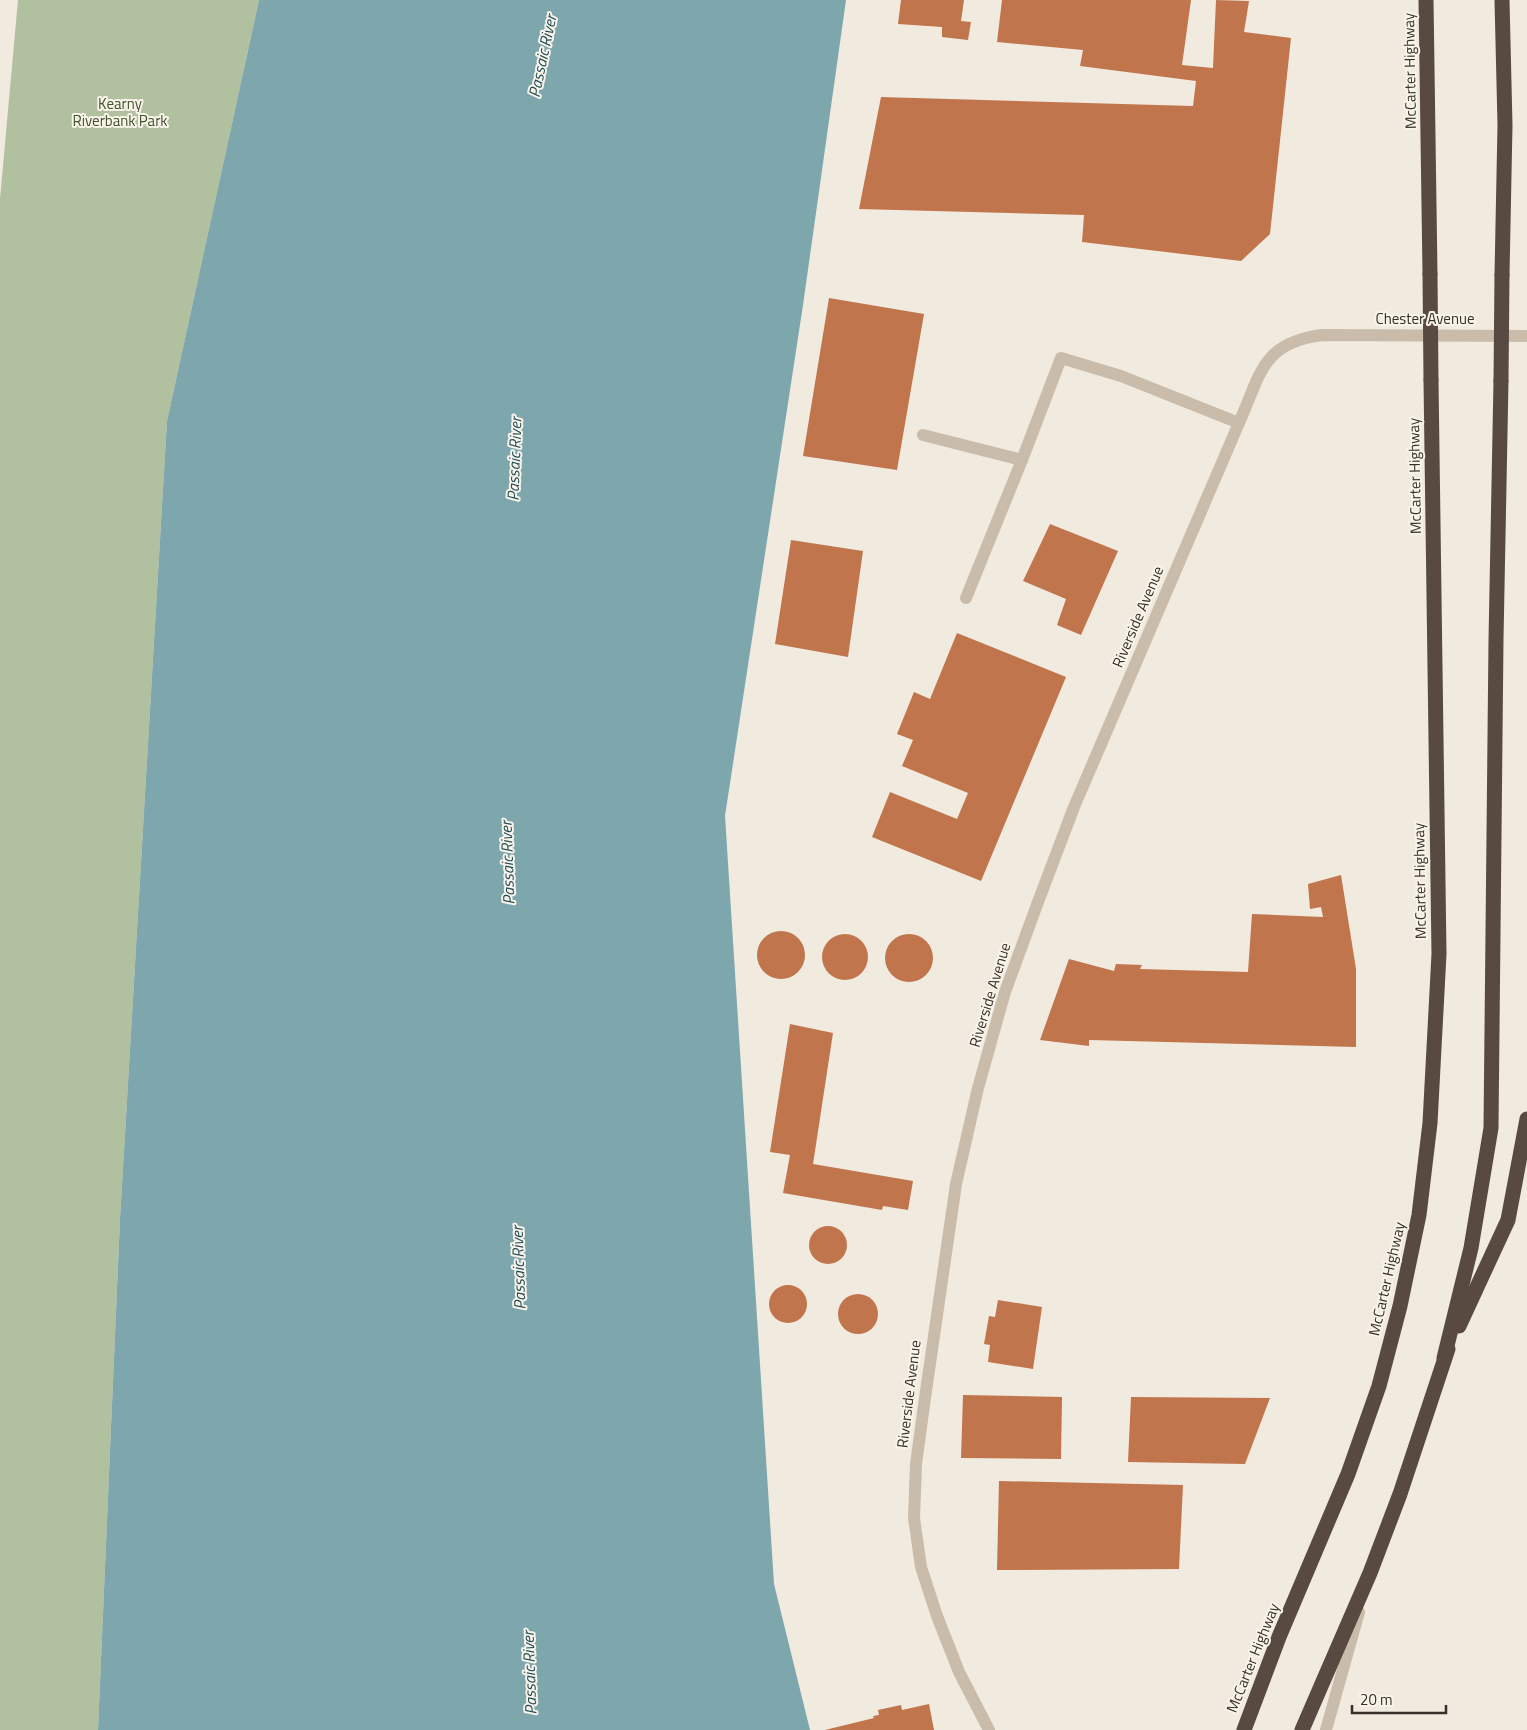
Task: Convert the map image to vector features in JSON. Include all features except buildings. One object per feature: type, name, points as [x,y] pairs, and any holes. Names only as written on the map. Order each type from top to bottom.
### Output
[{"type":"highway","name":"McCarter Highway","points":[[1244,1730],[1279,1637],[1348,1474],[1379,1386],[1400,1306],[1419,1215],[1430,1123],[1439,954],[1426,0]]},
{"type":"highway","points":[[1302,1730],[1370,1573],[1400,1494],[1444,1358],[1471,1248],[1491,1128],[1504,124],[1502,0]]},
{"type":"highway","points":[[1444,1358],[1508,1220],[1527,1119]]},
{"type":"street","name":"Chester Avenue","points":[[1322,334],[1527,336]]},
{"type":"street","name":"Riverside Avenue","points":[[989,1730],[959,1672],[937,1616],[920,1567],[914,1518],[916,1464],[923,1407],[956,1184],[978,1088],[1006,992],[1074,807],[1266,362],[1276,351],[1290,342],[1322,334]]},
{"type":"street","points":[[966,598],[1061,358],[1120,376],[1239,422]]},
{"type":"street","points":[[923,434],[1022,460]]},
{"type":"street","points":[[1326,1730],[1370,1573]]},
{"type":"green space","name":"Kearny Riverbank Park","points":[[18,0],[259,0],[167,421],[120,1219],[98,1730],[0,1730],[0,199]]},
{"type":"water","name":"Passaic River","points":[[259,0],[846,0],[803,305],[725,816],[774,1584],[810,1730],[98,1730],[120,1219],[167,421]]}]
